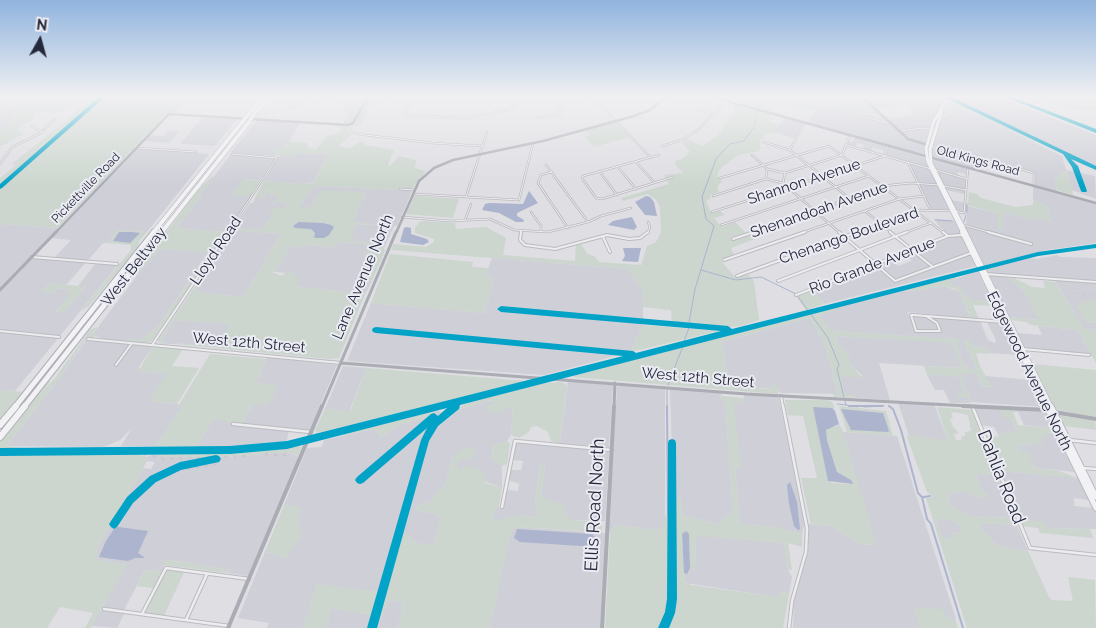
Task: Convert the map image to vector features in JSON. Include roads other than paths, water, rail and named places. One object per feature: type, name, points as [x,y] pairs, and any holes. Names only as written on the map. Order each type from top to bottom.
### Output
[{"type":"highway","name":"West Beltway","points":[[0,425],[241,126]]},
{"type":"highway","name":"West Beltway","points":[[0,437],[241,126]]},
{"type":"main road","name":"Edgewood Avenue North","points":[[934,126],[928,156],[933,169],[1028,364],[1054,412],[1065,440]]},
{"type":"main road","name":"Edgewood Avenue North","points":[[1008,323],[1023,349],[1048,410],[1094,497],[1096,508]]},
{"type":"street","points":[[32,126],[41,132]]},
{"type":"street","points":[[0,164],[6,153],[12,148],[41,132],[47,126]]},
{"type":"street","name":"Pickettville Road","points":[[0,290],[157,126]]},
{"type":"street","points":[[351,126],[351,131],[357,134],[482,146]]},
{"type":"street","name":"Lane Avenue North","points":[[229,627],[402,217],[414,190],[424,176],[436,167],[453,160],[533,143],[597,126]]},
{"type":"street","points":[[622,126],[651,158]]},
{"type":"street","points":[[662,146],[684,139],[703,126]]},
{"type":"street","points":[[790,150],[802,126]]},
{"type":"street","name":"Old Kings Road","points":[[819,126],[1096,203]]},
{"type":"street","points":[[895,126],[908,139],[1032,172],[1034,186]]},
{"type":"street","points":[[900,131],[922,128],[933,130]]},
{"type":"street","points":[[466,197],[487,132]]},
{"type":"street","points":[[752,155],[767,169],[785,173],[842,155],[850,135]]},
{"type":"street","points":[[763,142],[790,150],[850,199]]},
{"type":"street","points":[[412,194],[518,200],[533,143]]},
{"type":"street","points":[[846,145],[968,179]]},
{"type":"street","points":[[885,156],[888,145]]},
{"type":"street","points":[[720,178],[830,146],[948,236]]},
{"type":"street","points":[[137,148],[196,152]]},
{"type":"street","name":"Lloyd Road","points":[[152,345],[252,198],[277,157],[232,154]]},
{"type":"street","points":[[659,156],[582,176],[596,198],[602,199],[672,177]]},
{"type":"street","name":"Shannon Avenue","points":[[712,212],[885,156]]},
{"type":"street","points":[[636,162],[655,183]]},
{"type":"street","points":[[908,162],[930,209]]},
{"type":"street","points":[[546,165],[588,222]]},
{"type":"street","points":[[618,166],[636,189]]},
{"type":"street","points":[[966,190],[968,167]]},
{"type":"street","points":[[766,179],[768,175],[767,169]]},
{"type":"street","points":[[599,171],[617,195]]},
{"type":"street","points":[[552,172],[541,175],[538,183],[568,228]]},
{"type":"street","points":[[784,183],[785,173]]},
{"type":"street","points":[[721,225],[869,176]]},
{"type":"street","points":[[713,196],[766,179],[784,183],[895,281],[974,253]]},
{"type":"street","name":"Shenandoah Avenue","points":[[733,239],[897,184],[941,186],[966,190]]},
{"type":"street","points":[[400,189],[414,190]]},
{"type":"street","name":"Chenango Boulevard","points":[[737,276],[915,211],[930,209],[964,213],[966,190]]},
{"type":"street","points":[[724,260],[899,199],[924,196]]},
{"type":"street","points":[[465,220],[471,204]]},
{"type":"street","points":[[402,217],[465,220],[490,219],[510,229],[554,232],[631,208]]},
{"type":"street","points":[[865,211],[933,267]]},
{"type":"street","points":[[531,212],[541,226],[541,232]]},
{"type":"street","points":[[521,231],[521,244],[555,249],[602,236],[640,238],[648,232],[650,227],[648,222]]},
{"type":"street","points":[[778,281],[931,223]]},
{"type":"street","points":[[960,224],[1031,244]]},
{"type":"street","name":"Rio Grande Avenue","points":[[796,295],[948,236],[965,235]]},
{"type":"street","points":[[602,236],[608,244],[610,252]]},
{"type":"street","points":[[32,257],[117,264]]},
{"type":"street","points":[[984,274],[1096,282]]},
{"type":"street","points":[[926,316],[937,323],[940,331],[916,331],[911,315],[926,316],[1008,323]]},
{"type":"street","points":[[0,331],[59,337]]},
{"type":"street","name":"West 12th Street","points":[[88,339],[341,363],[781,396],[1048,410],[1096,419]]},
{"type":"street","points":[[116,365],[132,343]]},
{"type":"street","points":[[1023,349],[1089,355]]},
{"type":"street","name":"Ellis Road North","points":[[602,628],[615,383]]},
{"type":"street","points":[[781,396],[807,528],[806,552],[792,601],[789,628]]},
{"type":"street","name":"Dahlia Road","points":[[972,405],[1030,548],[1096,555]]},
{"type":"street","points":[[233,424],[311,432]]},
{"type":"street","points":[[1065,440],[1096,443]]},
{"type":"street","points":[[502,507],[515,441],[612,450]]},
{"type":"street","points":[[1079,467],[1096,469]]},
{"type":"street","points":[[142,614],[166,568],[249,579]]},
{"type":"street","points":[[186,620],[207,573]]},
{"type":"street","points":[[104,609],[229,627]]},
{"type":"water","points":[[529,191],[538,203],[517,213],[517,216],[524,220],[523,222],[516,222],[499,213],[482,210],[485,204],[489,203],[523,204]]},
{"type":"water","points":[[646,196],[650,197],[654,202],[657,216],[645,215],[635,202]]},
{"type":"water","points":[[632,217],[637,227],[634,230],[608,225],[613,221]]},
{"type":"water","points":[[299,222],[323,223],[334,227],[329,235],[324,238],[316,238],[314,237],[315,233],[311,229],[295,228],[293,226]]},
{"type":"water","points":[[404,228],[411,228],[411,234],[427,239],[429,242],[423,245],[400,242]]},
{"type":"water","points":[[119,232],[140,233],[130,243],[113,241]]},
{"type":"water","points":[[623,248],[641,248],[638,262],[622,261],[625,256]]},
{"type":"water","points":[[813,407],[832,408],[835,411],[839,424],[826,430],[827,440],[837,472],[851,480],[853,484],[828,481]]},
{"type":"water","points":[[841,409],[883,413],[889,431],[851,430]]},
{"type":"water","points":[[790,482],[797,502],[800,529],[798,530],[794,526],[789,504],[787,485]]},
{"type":"water","points":[[118,527],[148,531],[138,553],[145,558],[135,558],[128,561],[99,557],[106,541],[114,529]]},
{"type":"water","points":[[517,529],[592,534],[596,538],[594,545],[581,546],[520,542],[514,538]]},
{"type":"water","points":[[686,531],[689,534],[690,568],[687,574],[684,573],[682,534]]},
{"type":"waterway","points":[[689,323],[695,289],[714,226],[706,219],[702,197],[716,159],[730,144],[744,141],[754,126]]},
{"type":"waterway","points":[[967,205],[967,213]]},
{"type":"waterway","points":[[964,222],[966,215]]},
{"type":"waterway","points":[[935,220],[952,221]]},
{"type":"waterway","points":[[701,270],[736,280],[761,277],[796,294]]},
{"type":"waterway","points":[[797,295],[809,312]]},
{"type":"waterway","points":[[810,313],[828,338],[839,365],[837,369],[844,397]]},
{"type":"waterway","points":[[683,344],[689,328]]},
{"type":"waterway","points":[[668,385],[683,346]]},
{"type":"waterway","points":[[667,389],[667,406]]},
{"type":"waterway","points":[[845,401],[846,405]]},
{"type":"waterway","points":[[837,404],[846,405]]},
{"type":"waterway","points":[[846,405],[852,406]]},
{"type":"waterway","points":[[667,406],[668,515]]},
{"type":"waterway","points":[[852,406],[883,406],[865,407]]},
{"type":"waterway","points":[[852,406],[857,407]]},
{"type":"waterway","points":[[889,406],[893,409],[901,430],[918,493],[922,497],[927,519],[931,524],[963,628]]},
{"type":"waterway","points":[[924,497],[930,496]]},
{"type":"railway","points":[[0,187],[69,126]]},
{"type":"railway","points":[[1009,126],[1096,168]]},
{"type":"railway","points":[[1084,126],[1096,131]]},
{"type":"railway","points":[[1067,157],[1075,166],[1084,191]]},
{"type":"railway","points":[[437,407],[1038,254],[1096,246]]},
{"type":"railway","points":[[1071,293],[1096,295]]},
{"type":"railway","points":[[501,309],[733,328]]},
{"type":"railway","points":[[1084,327],[1096,328]]},
{"type":"railway","points":[[376,330],[638,354]]},
{"type":"railway","points":[[0,452],[230,450],[287,445],[442,406]]},
{"type":"railway","points":[[372,628],[425,440],[435,423],[456,406]]},
{"type":"railway","points":[[360,480],[436,416]]},
{"type":"railway","points":[[663,628],[670,613],[672,599],[672,443]]},
{"type":"railway","points":[[144,454],[163,459],[245,456]]},
{"type":"railway","points":[[265,454],[292,456]]},
{"type":"railway","points":[[114,524],[130,500],[148,483],[166,472],[192,463]]},
{"type":"railway","points":[[187,469],[218,464]]}]
